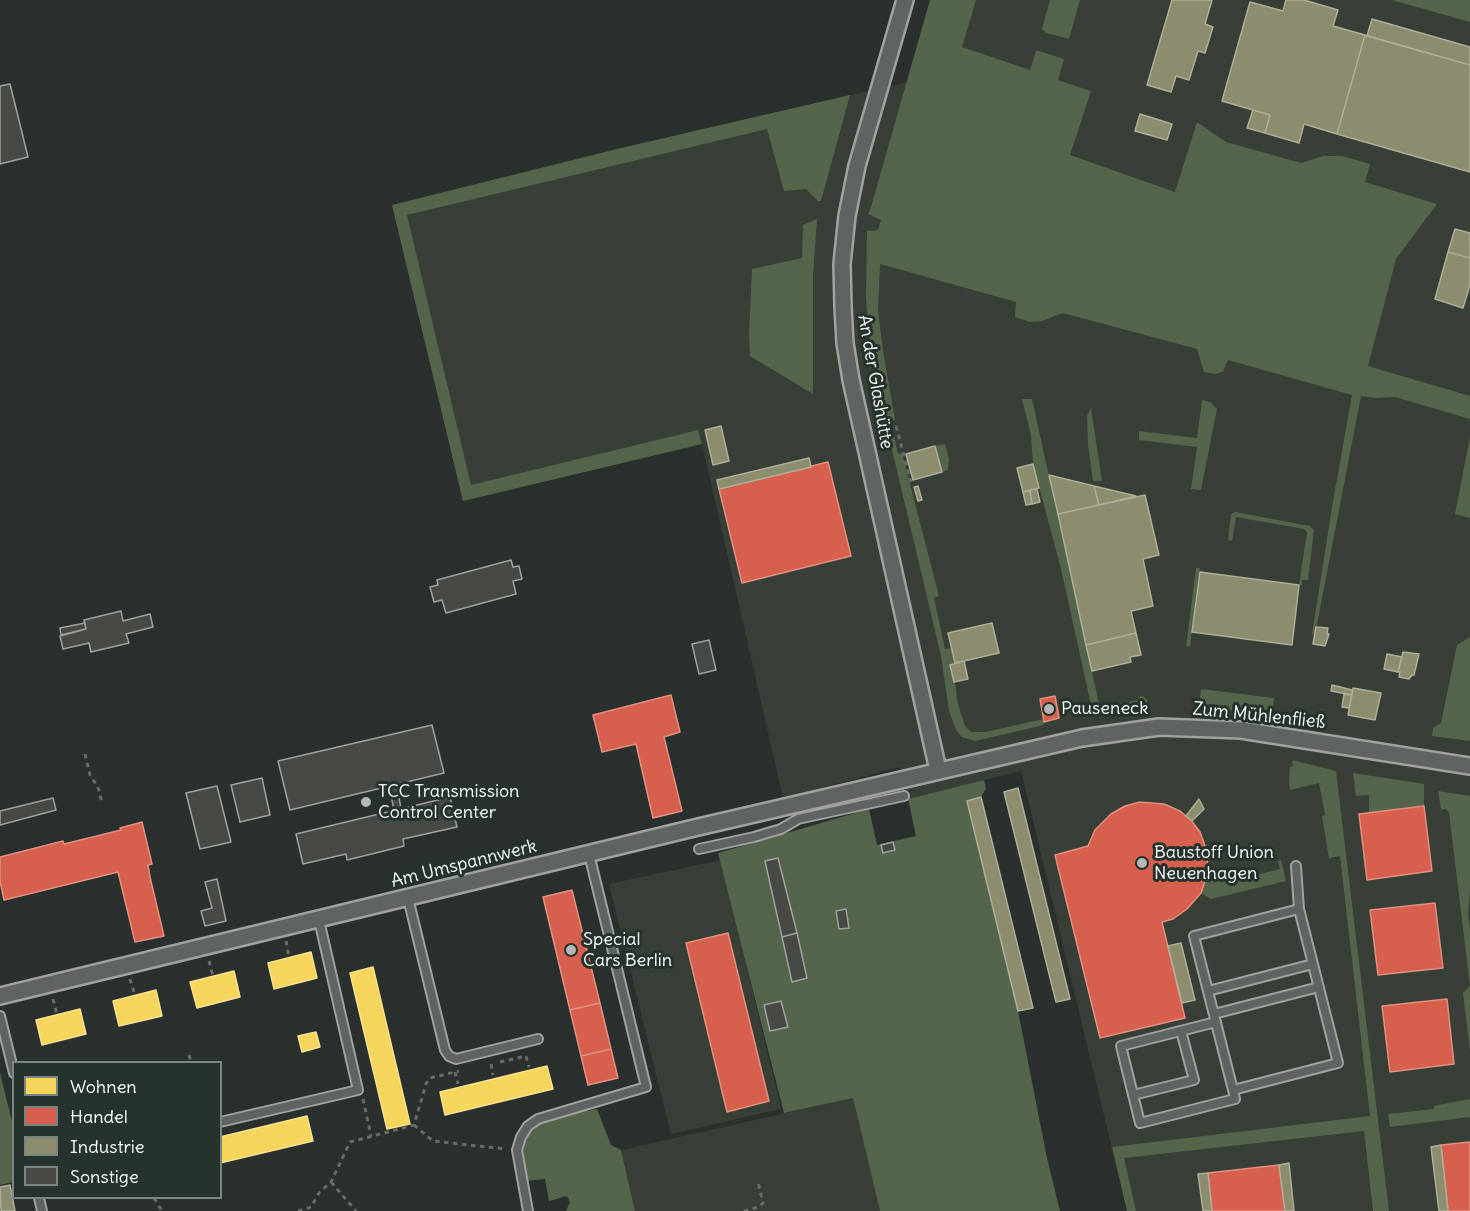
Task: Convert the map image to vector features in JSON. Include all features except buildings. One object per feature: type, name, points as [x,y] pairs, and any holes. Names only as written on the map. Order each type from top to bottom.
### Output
[{"type":"street","name":"An der Glashütte","points":[[905,0],[856,166],[842,264],[843,307],[845,343],[851,380],[938,770]]},
{"type":"street","name":"Zum Mühlenfließ","points":[[938,770],[1082,738],[1159,727],[1241,730],[1470,766]]},
{"type":"street","name":"Am Umspannwerk","points":[[0,996],[938,770]]},
{"type":"lane","points":[[699,849],[781,829],[798,819],[904,796]]},
{"type":"lane","points":[[528,1211],[517,1150],[528,1126],[538,1119],[646,1088],[589,854]]},
{"type":"lane","points":[[1233,1090],[1338,1063],[1299,909],[1296,866]]},
{"type":"lane","points":[[408,898],[445,1050],[449,1056],[456,1059],[538,1039]]},
{"type":"lane","points":[[1299,909],[1194,936],[1215,1018],[1235,1099],[1140,1123],[1121,1046],[1181,1031],[1215,1018],[1319,987]]},
{"type":"lane","points":[[222,1122],[358,1090],[319,920]]},
{"type":"lane","points":[[1208,991],[1313,964]]},
{"type":"lane","points":[[0,1016],[12,1064]]},
{"type":"lane","points":[[1134,1095],[1194,1080],[1181,1031]]},
{"type":"path","points":[[896,426],[911,482]]},
{"type":"path","points":[[85,754],[90,775],[98,787],[102,802]]},
{"type":"path","points":[[284,937],[289,958]]},
{"type":"path","points":[[208,955],[213,976]]},
{"type":"path","points":[[129,975],[135,996]]},
{"type":"path","points":[[52,994],[57,1015]]},
{"type":"path","points":[[189,1055],[191,1061]]},
{"type":"path","points":[[482,1066],[526,1056],[529,1067]]},
{"type":"path","points":[[491,1064],[493,1075]]},
{"type":"path","points":[[414,1125],[426,1084],[430,1078],[464,1070]]},
{"type":"path","points":[[455,1072],[458,1084]]},
{"type":"path","points":[[358,1090],[362,1096],[371,1136]]},
{"type":"path","points":[[414,1125],[433,1141],[517,1150]]},
{"type":"path","points":[[298,1211],[311,1207],[319,1193],[332,1182],[350,1142],[414,1125]]},
{"type":"path","points":[[332,1182],[356,1211]]},
{"type":"path","points":[[744,1211],[759,1207],[764,1203],[758,1182]]},
{"type":"shaded area","points":[[944,0],[1470,0],[1470,1211],[1127,1211],[1021,771],[908,799],[900,767],[783,798],[702,444],[463,501],[392,205],[617,149],[921,79]]},
{"type":"shaded area","name":"Special Cars Berlin","points":[[721,860],[781,1109],[671,1134],[609,884]]},
{"type":"shaded area","points":[[853,1098],[880,1211],[635,1211],[621,1150]]},
{"type":"green space","points":[[930,0],[976,0],[962,47],[1030,70],[1036,51],[1064,59],[1058,80],[1091,91],[1070,155],[1175,192],[1197,122],[1226,142],[1301,163],[1323,156],[1342,156],[1370,164],[1365,182],[1437,204],[1396,259],[1368,366],[1470,396],[1470,419],[1395,397],[1361,396],[1315,635],[1312,634],[1352,395],[1228,360],[1223,372],[1215,374],[1204,372],[1197,349],[1063,313],[1042,321],[1030,322],[1015,317],[1016,302],[880,264],[878,310],[895,420],[886,423],[871,358],[866,298],[867,231],[878,230],[881,220],[868,214]]},
{"type":"green space","points":[[1050,0],[1080,0],[1069,39],[1046,33],[1042,29]]},
{"type":"green space","points":[[1392,0],[1470,0],[1470,22]]},
{"type":"green space","points":[[850,95],[821,201],[818,201],[806,189],[784,191],[767,129],[407,215],[471,485],[698,430],[702,444],[463,501],[392,205],[617,149]]},
{"type":"green space","points":[[817,219],[813,276],[813,394],[750,356],[749,335],[752,269],[802,258],[803,225]]},
{"type":"green space","points":[[1022,399],[1032,399],[1100,708],[1138,700],[1138,697],[1143,696],[1148,706],[1087,715],[1085,707],[1091,705],[1061,569],[1033,464],[1031,435]]},
{"type":"green space","points":[[1202,400],[1210,402],[1217,409],[1201,490],[1191,489],[1197,447],[1139,440],[1139,431],[1197,438]]},
{"type":"green space","points":[[1091,408],[1102,481],[1093,481],[1087,416]]},
{"type":"green space","points":[[894,436],[898,454],[902,453],[939,596],[934,598],[945,649],[952,648],[955,663],[950,665],[965,726],[971,732],[985,732],[1044,719],[1044,724],[975,741],[962,737],[956,730],[949,711],[941,656],[889,437]]},
{"type":"green space","points":[[1470,437],[1470,518],[1455,514]]},
{"type":"green space","points":[[945,444],[949,459],[948,470],[942,472],[935,446]]},
{"type":"green space","points":[[1235,512],[1310,526],[1314,530],[1308,580],[1302,580],[1302,585],[1299,585],[1307,532],[1304,529],[1236,517],[1232,541],[1228,540],[1231,514]]},
{"type":"green space","points":[[1196,568],[1200,568],[1190,647],[1186,646]]},
{"type":"green space","points":[[1470,637],[1470,741],[1432,736],[1433,728],[1441,723],[1457,645]]},
{"type":"green space","points":[[1201,689],[1274,698],[1272,714],[1199,707]]},
{"type":"green space","points":[[1292,760],[1336,771],[1389,1211],[1373,1211],[1364,1131],[1124,1158],[1136,1211],[1127,1211],[1112,1147],[1370,1116],[1340,856],[1329,858],[1319,783],[1290,790]]},
{"type":"green space","points":[[1353,773],[1424,784],[1424,806],[1369,813],[1369,795],[1356,796]]},
{"type":"green space","points":[[984,780],[986,789],[981,797],[967,802],[1018,1011],[1047,1158],[1060,1211],[880,1211],[853,1098],[784,1113],[718,853],[869,809],[877,845],[916,836],[908,799]]},
{"type":"green space","points":[[1438,791],[1470,796],[1468,913],[1470,986],[1449,812],[1441,809]]},
{"type":"green space","points":[[1281,860],[1286,881],[1211,899],[1201,893],[1207,876],[1219,879],[1231,877],[1233,881],[1280,869],[1278,861]]},
{"type":"green space","points":[[1470,986],[1470,1051],[1463,993]]},
{"type":"green space","points":[[0,1073],[12,1121],[12,1182],[0,1185]]},
{"type":"green space","points":[[1470,1099],[1470,1117],[1390,1127],[1388,1114],[1434,1109],[1433,1106]]},
{"type":"green space","points":[[588,1108],[588,1111],[597,1109],[611,1145],[621,1150],[635,1211],[566,1211],[570,1202],[567,1196],[549,1201],[545,1179],[525,1181],[520,1156],[521,1146],[528,1134],[540,1123]]},
{"type":"place","name":"Pauseneck","points":[[1049,709]]},
{"type":"place","name":"TCC Transmission Control Center","points":[[366,802]]},
{"type":"place","name":"Baustoff Union Neuenhagen","points":[[1142,863]]},
{"type":"place","name":"Special Cars Berlin","points":[[571,950]]}]
